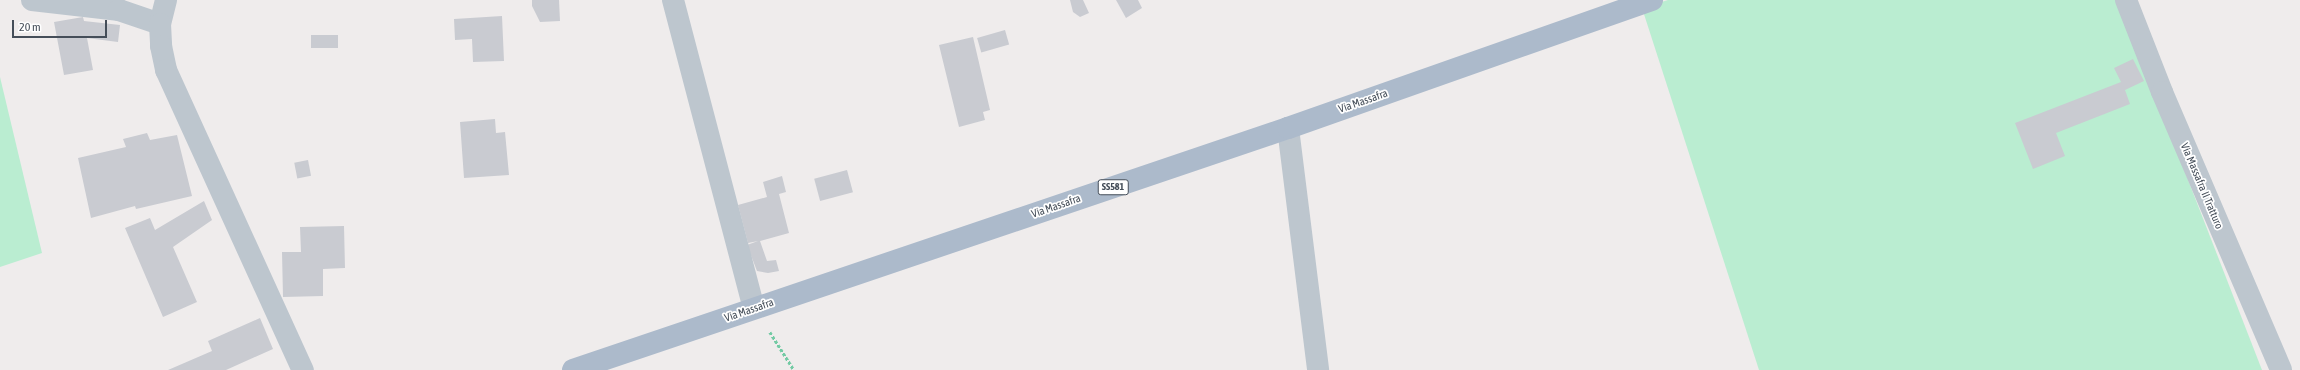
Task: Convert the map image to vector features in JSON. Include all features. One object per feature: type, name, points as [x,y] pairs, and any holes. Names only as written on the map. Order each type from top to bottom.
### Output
[{"type":"main road","name":"Via Massafra","points":[[573,370],[1288,128],[1652,0]]},
{"type":"street","points":[[32,0],[119,10],[160,24]]},
{"type":"street","points":[[166,0],[160,24],[161,46],[166,70],[303,370]]},
{"type":"street","points":[[673,0],[754,308]]},
{"type":"street","name":"Via Massafra II Tratturo","points":[[2126,0],[2162,92],[2281,370]]},
{"type":"street","points":[[1288,128],[1318,370]]},
{"type":"path","points":[[754,308],[794,370]]},
{"type":"green space","points":[[1668,0],[2118,0],[2262,370],[1759,370],[1642,8]]},
{"type":"green space","points":[[0,77],[42,253],[0,267]]},
{"type":"building","points":[[532,0],[559,0],[560,21],[540,22],[532,6]]},
{"type":"building","points":[[1070,0],[1083,0],[1089,13],[1080,17],[1073,12]]},
{"type":"building","points":[[1116,0],[1138,0],[1142,8],[1126,18]]},
{"type":"building","points":[[502,16],[504,61],[473,62],[472,39],[455,40],[454,19]]},
{"type":"building","points":[[83,17],[84,21],[120,25],[118,42],[87,38],[93,70],[64,75],[54,22]]},
{"type":"building","points":[[1005,30],[1009,44],[981,52],[977,38]]},
{"type":"building","points":[[311,35],[338,35],[338,48],[311,48]]},
{"type":"building","points":[[973,37],[990,110],[983,112],[985,120],[959,127],[939,45]]},
{"type":"building","points":[[2133,59],[2144,81],[2125,90],[2130,104],[2056,133],[2065,156],[2033,169],[2015,123],[2121,82],[2114,68]]},
{"type":"building","points":[[495,119],[496,133],[505,132],[509,175],[464,178],[460,122]]},
{"type":"building","points":[[147,133],[150,140],[177,135],[192,196],[136,209],[135,206],[91,218],[78,158],[126,147],[123,139]]},
{"type":"building","points":[[308,160],[311,176],[297,178],[294,163]]},
{"type":"building","points":[[847,170],[853,192],[820,201],[814,179]]},
{"type":"building","points":[[782,176],[786,192],[779,194],[789,233],[760,241],[767,261],[776,260],[779,271],[768,273],[757,271],[747,245],[758,241],[748,243],[738,205],[767,197],[763,182]]},
{"type":"building","points":[[204,201],[212,220],[173,247],[197,302],[163,317],[125,228],[150,218],[155,230]]},
{"type":"building","points":[[344,226],[345,268],[323,269],[323,296],[283,297],[282,252],[301,252],[300,227]]},
{"type":"building","points":[[260,318],[273,349],[226,370],[168,370],[212,351],[208,341]]}]
